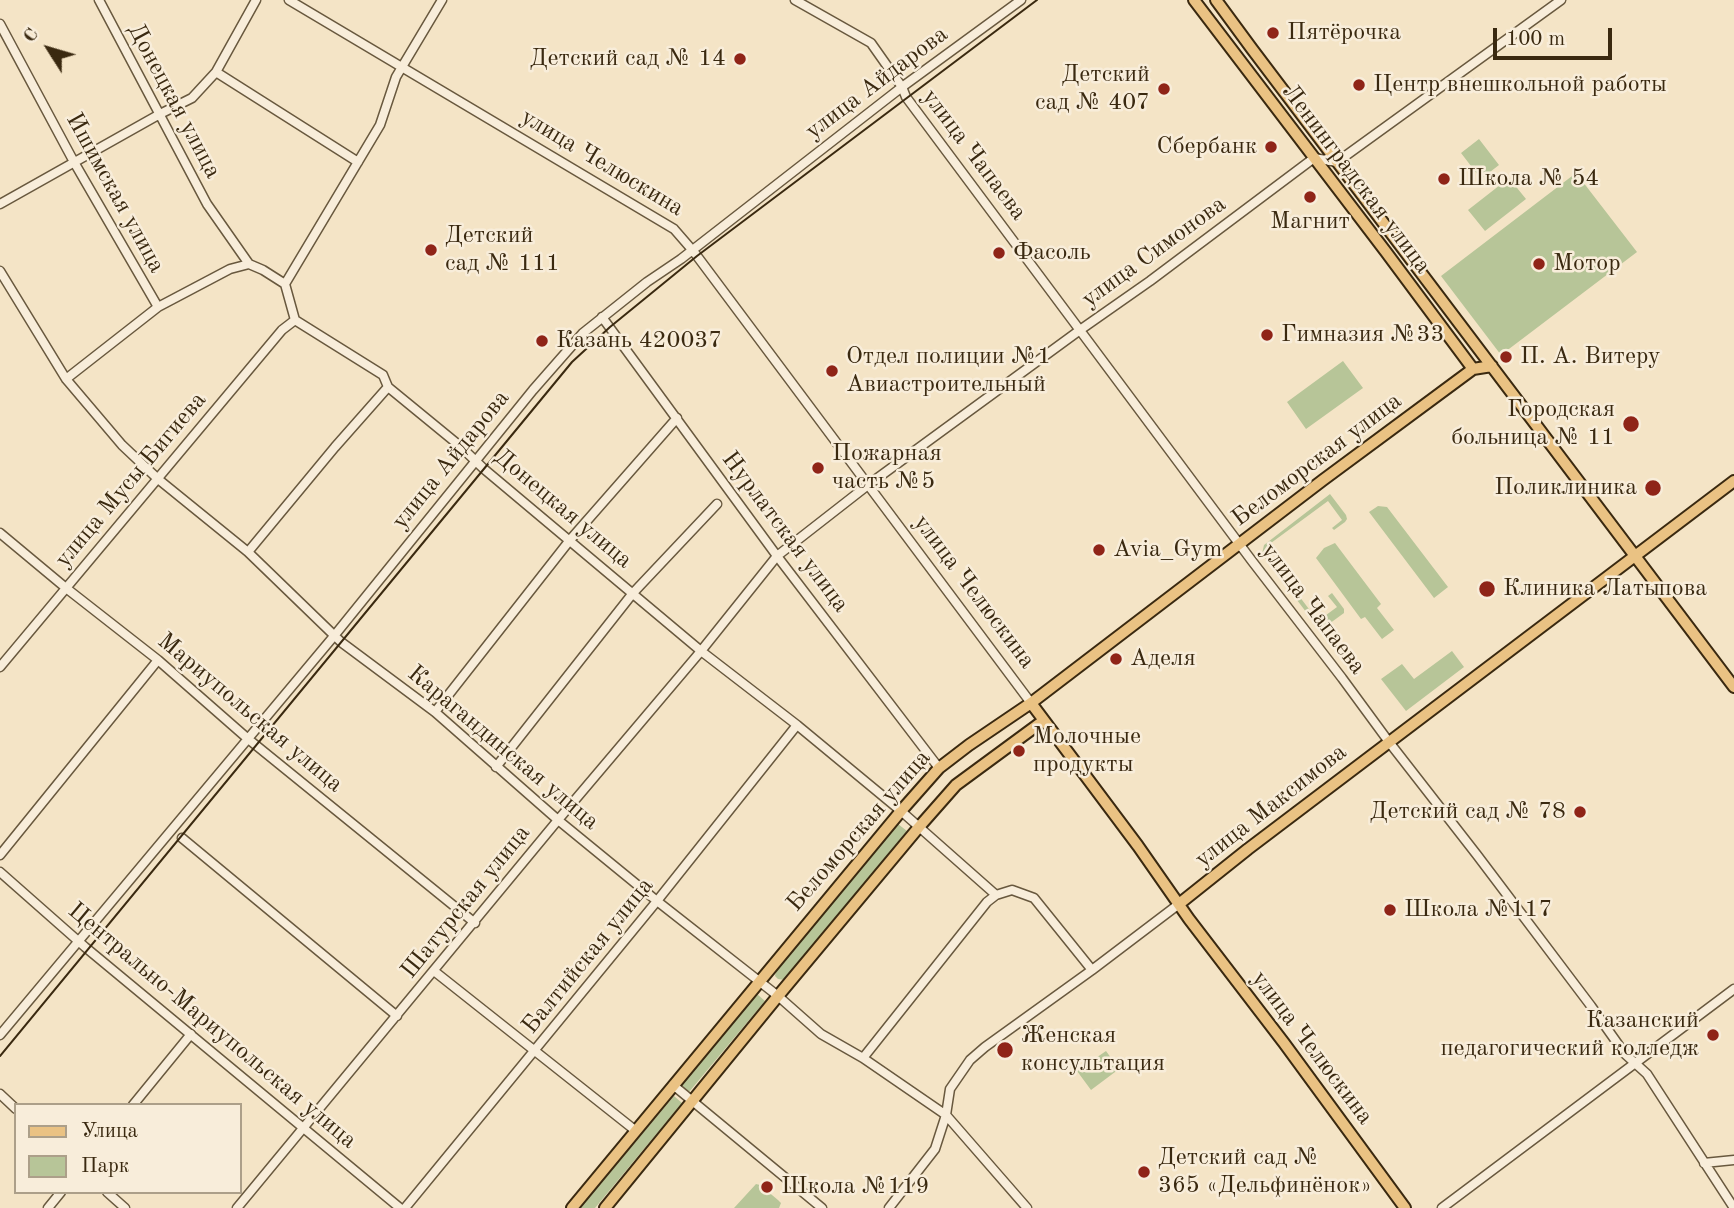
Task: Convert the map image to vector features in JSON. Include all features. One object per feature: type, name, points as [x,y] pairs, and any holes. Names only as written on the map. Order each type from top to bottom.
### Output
[{"type":"main road","name":"Ленинградская улица","points":[[1194,0],[1473,369]]},
{"type":"main road","name":"Ленинградская улица","points":[[1216,0],[1732,683]]},
{"type":"main road","points":[[1473,369],[1492,366]]},
{"type":"main road","name":"Беломорская улица","points":[[572,1208],[901,810],[939,768],[1031,703],[1473,369]]},
{"type":"main road","name":"улица Максимова","points":[[1178,904],[1734,481]]},
{"type":"main road","name":"улица Челюскина","points":[[1031,703],[1405,1208]]},
{"type":"main road","name":"Беломорская улица","points":[[605,1208],[778,996],[956,785],[1043,721]]},
{"type":"street","name":"Донецкая улица","points":[[99,0],[207,204],[249,264],[285,284]]},
{"type":"street","points":[[0,204],[192,98],[216,72],[256,0]]},
{"type":"street","name":"улица Челюскина","points":[[289,0],[674,229],[1031,703]]},
{"type":"street","points":[[295,320],[285,284],[380,125],[396,77],[442,0]]},
{"type":"street","name":"улица Чапаева","points":[[795,0],[871,43],[906,97],[1389,743],[1477,855],[1626,1055],[1647,1074],[1734,1208]]},
{"type":"street","name":"улица Айдарова","points":[[0,1035],[583,333],[902,87],[1020,0]]},
{"type":"street","points":[[1314,158],[1337,162],[1561,0]]},
{"type":"street","name":"Ишимская улица","points":[[0,23],[74,162],[158,307]]},
{"type":"street","points":[[216,72],[358,162]]},
{"type":"street","name":"улица Симонова","points":[[777,556],[868,485],[1150,281],[1314,158]]},
{"type":"street","points":[[66,379],[158,307],[230,269],[249,264]]},
{"type":"street","name":"Карагандинская улица","points":[[0,271],[66,379],[122,445],[158,479],[248,552],[334,636],[435,712],[558,820],[778,996],[821,1034],[863,1058],[946,1115],[1027,1208]]},
{"type":"street","name":"Нурлатская улица","points":[[602,317],[777,556],[939,768]]},
{"type":"street","name":"Донецкая улица","points":[[295,320],[383,374],[388,387],[460,446],[474,461],[701,651],[901,810],[996,895]]},
{"type":"street","name":"улица Мусы Бигиева","points":[[0,667],[282,330],[295,320]]},
{"type":"street","points":[[248,552],[388,387]]},
{"type":"street","points":[[435,712],[570,540],[677,418]]},
{"type":"street","points":[[496,767],[634,593],[717,503]]},
{"type":"street","name":"Мариупольская улица","points":[[0,533],[65,588],[158,660],[247,738],[474,923]]},
{"type":"street","name":"Шатурская улица","points":[[237,1208],[777,556]]},
{"type":"street","points":[[0,855],[158,660]]},
{"type":"street","name":"Балтийская улица","points":[[405,1208],[657,901],[797,725]]},
{"type":"street","points":[[182,838],[397,1016]]},
{"type":"street","name":"Центрально-Мариупольская улица","points":[[0,872],[400,1208]]},
{"type":"street","points":[[863,1058],[987,902],[996,895],[1012,890],[1034,898],[1093,970]]},
{"type":"street","name":"улица Максимова","points":[[889,1208],[936,1149],[946,1115],[950,1088],[970,1060],[1178,904]]},
{"type":"street","points":[[435,971],[636,1131]]},
{"type":"street","points":[[1442,1208],[1734,989]]},
{"type":"street","points":[[135,1103],[191,1034]]},
{"type":"street","points":[[673,1085],[822,1208]]},
{"type":"street","points":[[0,1094],[14,1107]]},
{"type":"street","points":[[1704,1163],[1734,1160]]},
{"type":"street","points":[[48,1208],[59,1194]]},
{"type":"street","points":[[109,1194],[125,1208]]},
{"type":"green space","points":[[1479,139],[1499,165],[1481,179],[1461,153]]},
{"type":"green space","name":"Мотор","points":[[1576,173],[1637,252],[1501,355],[1441,276]]},
{"type":"green space","points":[[1509,178],[1526,199],[1485,231],[1468,210]]},
{"type":"green space","points":[[1343,361],[1363,388],[1306,429],[1287,402]]},
{"type":"green space","points":[[1330,494],[1346,515],[1345,522],[1334,530],[1332,528],[1342,520],[1328,501],[1271,543],[1268,555],[1318,621],[1337,607],[1328,596],[1332,593],[1344,609],[1344,613],[1319,629],[1262,554],[1264,545]]},
{"type":"green space","points":[[1378,506],[1387,507],[1448,587],[1434,598],[1369,512]]},
{"type":"green space","points":[[1335,543],[1381,604],[1377,608],[1394,630],[1382,639],[1365,617],[1361,619],[1316,558],[1324,548]]},
{"type":"green space","points":[[1452,651],[1464,667],[1406,711],[1381,679],[1402,664],[1414,679]]},
{"type":"green space","points":[[898,824],[907,831],[785,980],[778,979],[775,976],[776,971]]},
{"type":"green space","points":[[757,994],[765,1001],[689,1092],[681,1085]]},
{"type":"green space","points":[[1106,1051],[1119,1069],[1091,1090],[1077,1071]]},
{"type":"green space","points":[[674,1096],[682,1103],[595,1208],[580,1208]]},
{"type":"green space","points":[[756,1184],[781,1203],[779,1208],[734,1208]]},
{"type":"tram line","points":[[0,1056],[572,362],[610,327],[697,256],[1037,0]]},
{"type":"place","name":"Пятёрочка","points":[[1273,33]]},
{"type":"place","name":"Детский сад № 14","points":[[740,59]]},
{"type":"place","name":"Центр внешкольной работы","points":[[1359,85]]},
{"type":"place","name":"Детский сад № 407","points":[[1164,89]]},
{"type":"place","name":"Сбербанк","points":[[1271,147]]},
{"type":"place","name":"Школа № 54","points":[[1444,179]]},
{"type":"place","name":"Магнит","points":[[1310,197]]},
{"type":"place","name":"Детский сад № 111","points":[[431,250]]},
{"type":"place","name":"Фасоль","points":[[999,253]]},
{"type":"place","name":"Мотор","points":[[1539,264]]},
{"type":"place","name":"Гимназия №33","points":[[1267,335]]},
{"type":"place","name":"Казань 420037","points":[[542,341]]},
{"type":"place","name":"П. А. Витеру","points":[[1506,357]]},
{"type":"place","name":"Отдел полиции №1 Авиастроительный","points":[[832,371]]},
{"type":"place","name":"Городская больница № 11","points":[[1631,424]]},
{"type":"place","name":"Пожарная часть №5","points":[[818,468]]},
{"type":"place","name":"Поликлиника","points":[[1653,488]]},
{"type":"place","name":"Avia_Gym","points":[[1099,550]]},
{"type":"place","name":"Клиника Латыпова","points":[[1487,589]]},
{"type":"place","name":"Аделя","points":[[1116,659]]},
{"type":"place","name":"Молочные продукты","points":[[1019,751]]},
{"type":"place","name":"Детский сад № 78","points":[[1580,812]]},
{"type":"place","name":"Школа №117","points":[[1390,910]]},
{"type":"place","name":"Казанский педагогический колледж","points":[[1713,1035]]},
{"type":"place","name":"Женская консультация","points":[[1005,1050]]},
{"type":"place","name":"Детский сад № 365 «Дельфинёнок»","points":[[1144,1172]]},
{"type":"place","name":"Школа №119","points":[[767,1187]]}]
